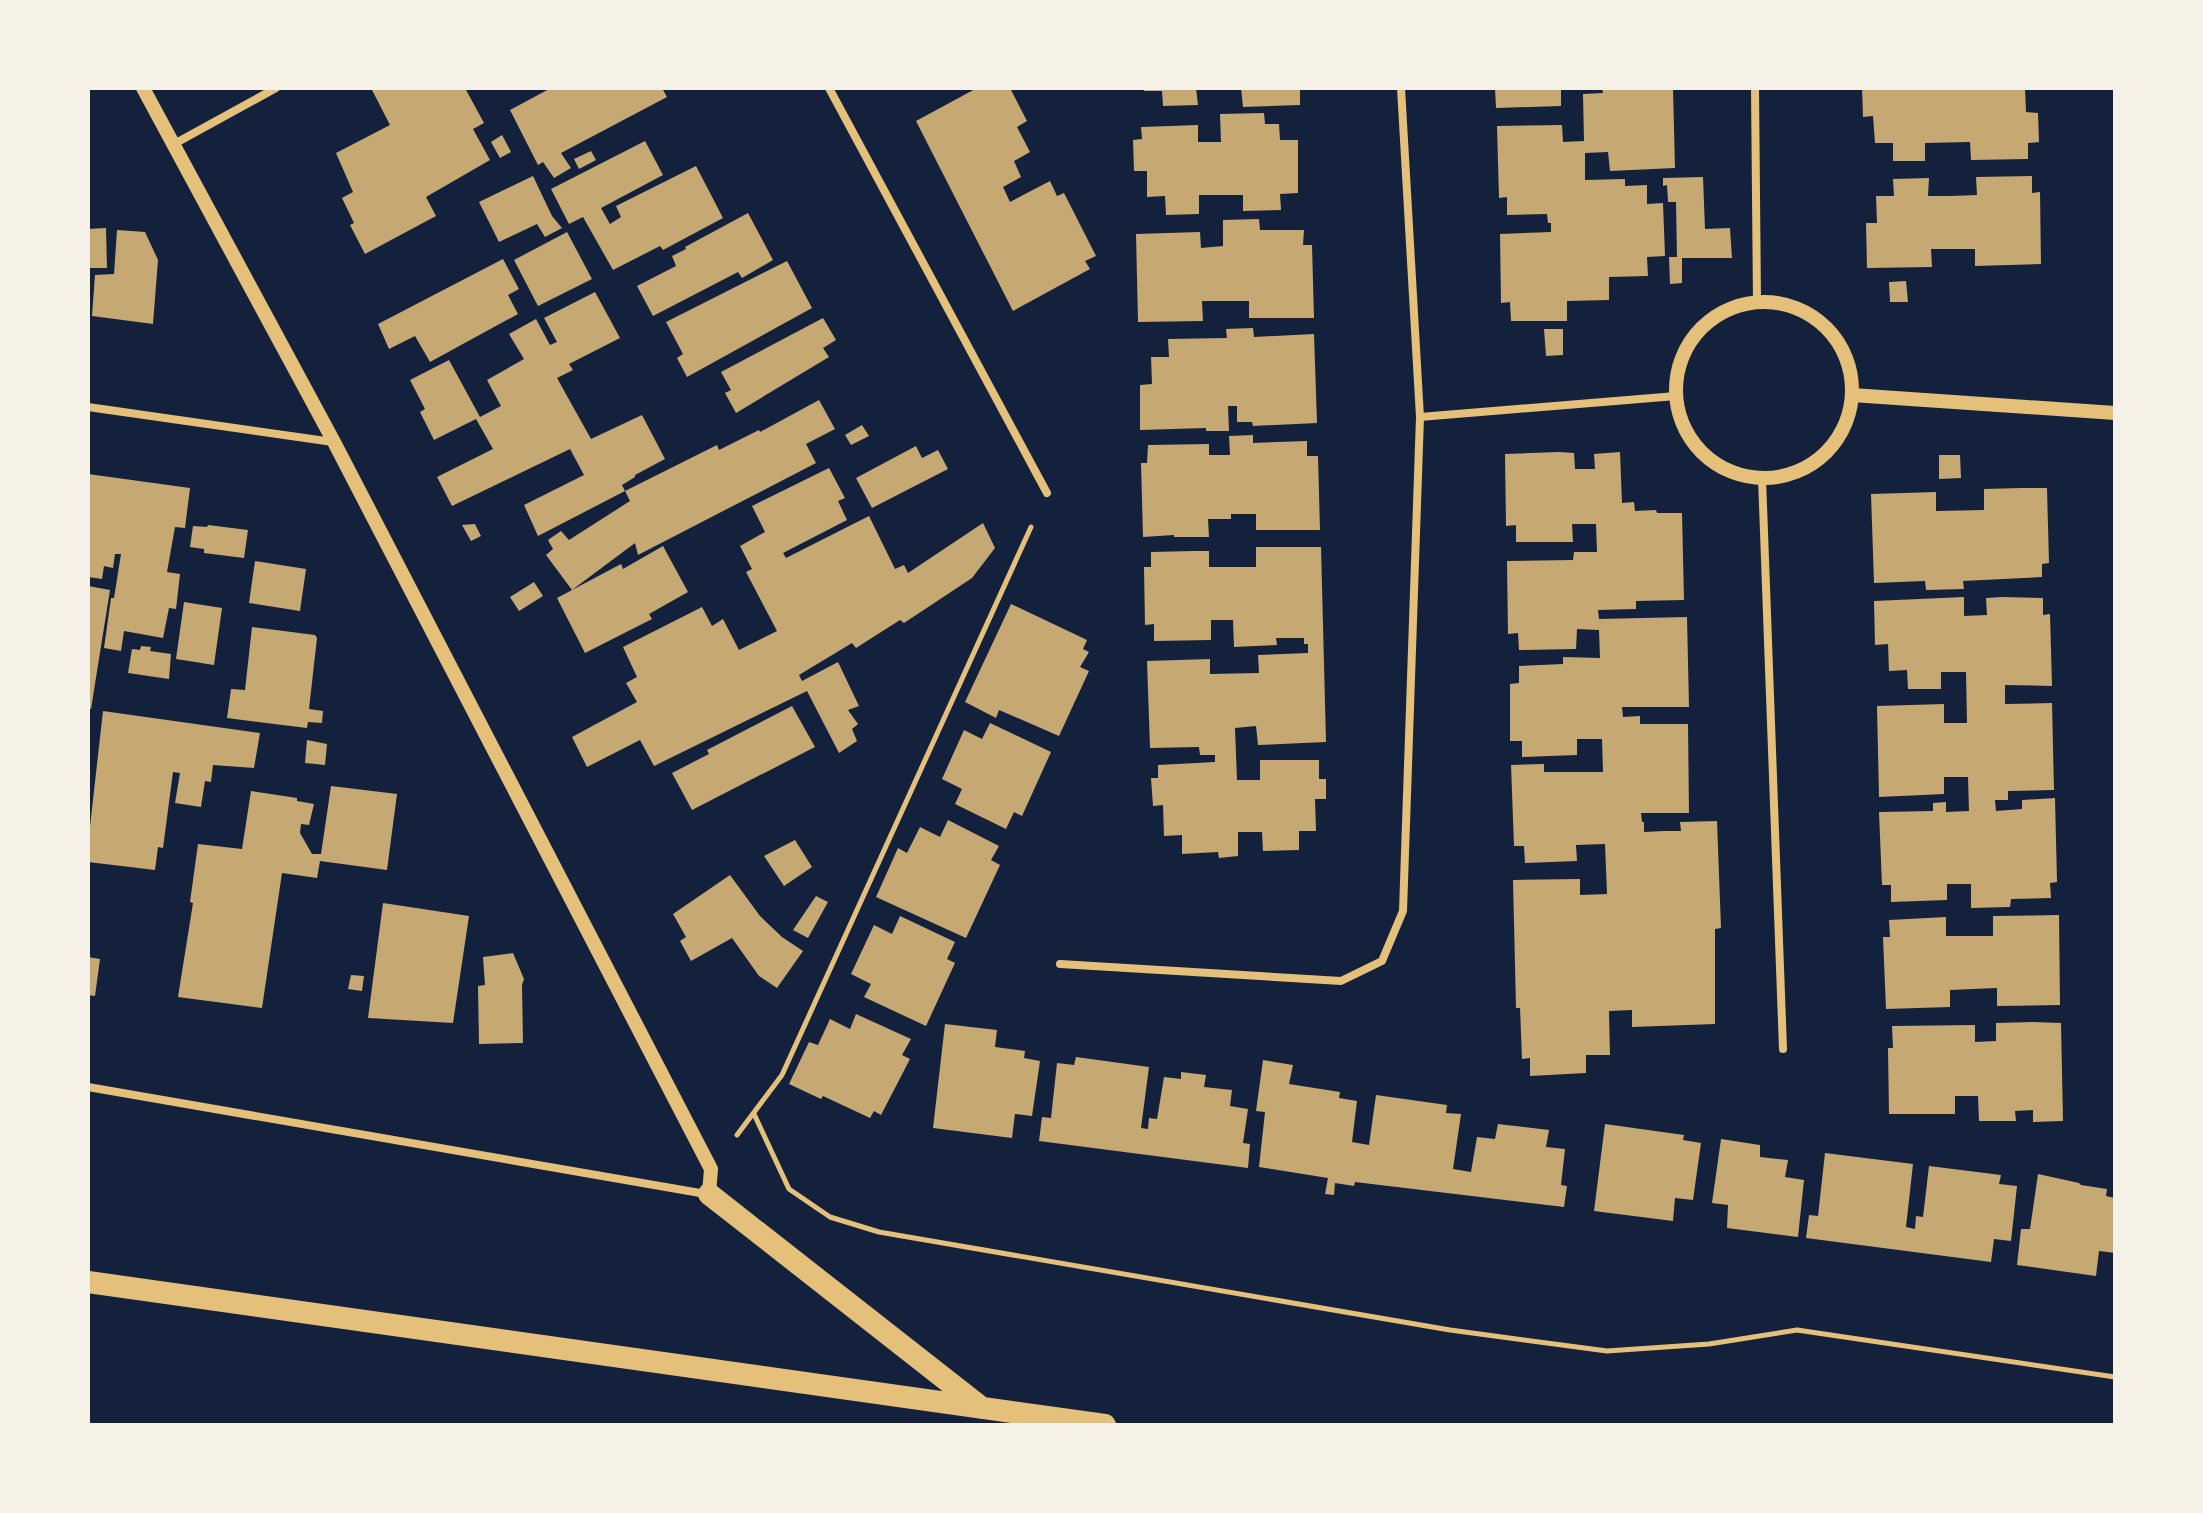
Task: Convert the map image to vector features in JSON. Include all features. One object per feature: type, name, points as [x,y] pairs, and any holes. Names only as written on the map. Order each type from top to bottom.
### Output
[{"type":"highway","points":[[709,1194],[983,1409]]},
{"type":"highway","points":[[88,1282],[1105,1425]]},
{"type":"street","points":[[88,1087],[709,1194],[711,1169],[334,442],[143,88]]},
{"type":"street","points":[[174,144],[276,88]]},
{"type":"street","points":[[829,88],[1047,493]]},
{"type":"street","points":[[1060,964],[1341,981],[1382,961],[1403,911],[1420,417],[1401,88]]},
{"type":"street","points":[[1755,88],[1757,301]]},
{"type":"street","points":[[1757,301],[1788,304],[1815,317],[1836,338],[1850,365],[1852,395],[1847,422],[1833,445],[1813,464],[1789,475],[1762,478],[1736,473],[1713,462],[1695,444],[1682,421],[1676,396],[1679,369],[1689,344],[1707,323],[1731,308],[1757,301]]},
{"type":"street","points":[[1852,395],[2115,413]]},
{"type":"street","points":[[1420,417],[1676,396]]},
{"type":"street","points":[[88,407],[334,442]]},
{"type":"street","points":[[1762,478],[1783,1049]]},
{"type":"path","points":[[711,1169],[782,1075],[1047,493]]},
{"type":"path","points":[[754,1114],[789,1189],[830,1217],[879,1232],[1450,1330],[1607,1351],[1709,1344],[1797,1330],[2115,1377]]},
{"type":"building","points":[[371,88],[465,88],[484,123],[473,129],[490,160],[426,197],[436,216],[365,254],[350,225],[354,223],[342,198],[353,192],[336,153],[390,125]]},
{"type":"building","points":[[551,88],[662,88],[667,97],[561,153],[571,168],[554,178],[543,162],[538,165],[510,110]]},
{"type":"building","points":[[977,88],[1010,88],[1027,121],[1017,127],[1030,152],[1014,161],[1021,177],[1003,187],[1010,202],[1050,181],[1057,196],[1064,193],[1096,256],[1085,261],[1090,269],[1013,311],[916,121]]},
{"type":"building","points":[[1144,88],[1196,88],[1198,105],[1163,106],[1162,91],[1144,91]]},
{"type":"building","points":[[1241,88],[1300,88],[1300,105],[1243,107]]},
{"type":"building","points":[[1495,88],[1561,88],[1561,106],[1496,108]]},
{"type":"building","points":[[1602,88],[1673,88],[1675,168],[1610,171],[1608,152],[1585,153],[1585,180],[1625,179],[1625,186],[1647,185],[1647,204],[1663,203],[1665,256],[1647,257],[1648,276],[1609,277],[1609,300],[1567,301],[1567,321],[1511,321],[1510,302],[1501,303],[1500,234],[1551,232],[1551,223],[1548,223],[1547,214],[1507,215],[1507,197],[1499,198],[1497,126],[1562,125],[1563,142],[1584,141],[1583,94],[1603,93]]},
{"type":"building","points":[[1862,88],[2025,88],[2026,112],[2038,113],[2039,142],[2028,143],[2028,159],[1971,160],[1970,142],[1925,143],[1925,161],[1893,161],[1893,143],[1875,143],[1873,116],[1863,117]]},
{"type":"building","points":[[1264,113],[1265,124],[1279,124],[1280,140],[1298,140],[1298,193],[1280,194],[1281,210],[1243,211],[1243,195],[1199,195],[1199,214],[1166,215],[1165,196],[1147,197],[1147,171],[1134,171],[1133,140],[1142,139],[1141,127],[1198,125],[1198,142],[1221,142],[1220,114]]},
{"type":"building","points":[[502,135],[511,152],[500,158],[491,142]]},
{"type":"building","points":[[645,141],[663,175],[601,208],[610,224],[621,217],[616,206],[696,166],[723,218],[663,250],[660,246],[613,270],[583,217],[569,224],[551,189]]},
{"type":"building","points":[[591,151],[596,160],[579,169],[574,159]]},
{"type":"building","points":[[533,176],[552,216],[562,228],[545,237],[537,224],[499,242],[479,202]]},
{"type":"building","points":[[2032,176],[2032,193],[2040,192],[2041,264],[1975,266],[1975,249],[1931,249],[1932,267],[1867,268],[1866,223],[1877,223],[1876,196],[1894,196],[1893,179],[1929,178],[1928,196],[1951,196],[1977,195],[1976,177]]},
{"type":"building","points":[[1703,177],[1705,229],[1730,228],[1732,258],[1682,258],[1682,283],[1670,284],[1669,257],[1677,257],[1676,202],[1668,202],[1667,185],[1663,186],[1663,178]]},
{"type":"building","points":[[748,213],[773,260],[742,278],[738,272],[653,316],[637,286],[676,266],[672,256],[685,247]]},
{"type":"building","points":[[1259,219],[1260,230],[1304,230],[1303,245],[1312,245],[1314,318],[1249,318],[1249,301],[1202,301],[1203,321],[1138,322],[1136,234],[1200,232],[1201,248],[1223,246],[1223,220]]},
{"type":"building","points":[[106,228],[107,268],[88,268],[88,229]]},
{"type":"building","points":[[117,230],[145,232],[158,260],[153,324],[92,316],[95,275],[114,274]]},
{"type":"building","points":[[567,232],[592,279],[538,306],[514,260]]},
{"type":"building","points":[[503,259],[519,289],[508,295],[518,314],[430,362],[415,336],[389,349],[378,324]]},
{"type":"building","points":[[787,261],[812,308],[687,377],[677,358],[683,354],[666,322]]},
{"type":"building","points":[[1906,281],[1908,302],[1890,302],[1889,282]]},
{"type":"building","points":[[595,292],[620,338],[569,364],[573,370],[557,378],[591,439],[642,415],[665,459],[622,485],[625,491],[538,536],[524,505],[584,475],[570,449],[452,506],[437,477],[493,449],[476,419],[434,440],[420,412],[425,409],[410,380],[449,360],[480,417],[501,406],[487,380],[524,359],[509,334],[536,319],[550,345],[557,342],[544,318]]},
{"type":"building","points":[[823,318],[836,340],[823,348],[829,357],[736,413],[725,393],[731,390],[721,372]]},
{"type":"building","points":[[1253,328],[1254,337],[1314,334],[1317,423],[1253,426],[1252,422],[1237,422],[1237,406],[1228,406],[1229,431],[1206,431],[1206,428],[1140,430],[1140,385],[1152,384],[1151,357],[1169,357],[1168,339],[1227,338],[1226,329]]},
{"type":"building","points":[[1544,329],[1563,329],[1563,355],[1546,356]]},
{"type":"building","points":[[819,400],[835,429],[806,444],[816,463],[638,555],[635,543],[572,590],[546,555],[553,549],[548,540],[561,531],[569,540],[630,501],[625,491],[717,445],[719,450],[760,432]]},
{"type":"building","points":[[862,425],[869,436],[851,445],[845,435]]},
{"type":"building","points":[[1253,435],[1253,443],[1307,441],[1307,456],[1318,456],[1320,530],[1256,530],[1256,514],[1231,514],[1231,519],[1208,519],[1209,537],[1143,537],[1141,463],[1147,463],[1148,445],[1209,444],[1209,455],[1230,455],[1229,436]]},
{"type":"building","points":[[916,446],[922,458],[938,450],[948,469],[872,508],[856,478]]},
{"type":"building","points":[[1620,452],[1622,503],[1634,502],[1635,511],[1682,513],[1684,600],[1636,601],[1636,609],[1598,610],[1599,619],[1687,617],[1689,707],[1622,707],[1623,717],[1640,716],[1640,724],[1688,724],[1689,813],[1641,813],[1642,822],[1644,832],[1681,831],[1680,822],[1717,821],[1721,928],[1715,929],[1715,1024],[1632,1027],[1632,1010],[1609,1011],[1610,1055],[1586,1055],[1586,1073],[1530,1076],[1530,1058],[1522,1059],[1520,1008],[1516,1008],[1513,880],[1580,879],[1580,895],[1607,894],[1605,844],[1576,845],[1577,861],[1525,863],[1524,846],[1514,846],[1511,765],[1544,764],[1544,772],[1603,772],[1602,739],[1577,739],[1577,755],[1522,757],[1522,741],[1510,741],[1510,684],[1519,683],[1519,666],[1563,664],[1563,657],[1600,658],[1599,630],[1577,629],[1576,649],[1519,650],[1518,633],[1508,634],[1507,561],[1573,560],[1574,552],[1597,552],[1596,524],[1572,524],[1573,542],[1516,542],[1516,525],[1506,526],[1505,454],[1574,453],[1575,469],[1595,469],[1594,454]]},
{"type":"building","points":[[1939,455],[1960,455],[1961,478],[1939,479]]},
{"type":"building","points":[[829,468],[845,498],[838,501],[847,520],[783,553],[786,558],[869,516],[895,569],[904,565],[908,573],[983,523],[995,548],[972,578],[904,623],[900,620],[856,648],[852,643],[799,675],[802,681],[838,662],[859,706],[848,710],[858,724],[852,729],[857,741],[839,753],[807,691],[654,766],[640,740],[587,767],[572,737],[637,702],[626,683],[637,677],[623,647],[702,607],[712,626],[723,619],[739,650],[777,631],[746,572],[752,569],[740,546],[765,532],[752,506]]},
{"type":"building","points":[[88,474],[190,488],[185,528],[175,527],[167,572],[180,574],[176,609],[169,608],[163,638],[124,631],[121,651],[104,648],[121,554],[115,554],[113,568],[104,566],[102,579],[88,577]]},
{"type":"building","points":[[2047,488],[2049,563],[2042,564],[2042,577],[1963,581],[1964,589],[1926,590],[1925,581],[1874,583],[1871,494],[1936,492],[1936,511],[1984,510],[1984,489]]},
{"type":"building","points":[[475,524],[481,536],[471,541],[462,525]]},
{"type":"building","points":[[193,526],[248,530],[244,558],[204,553],[204,549],[190,547]]},
{"type":"building","points":[[663,546],[688,592],[649,614],[652,619],[585,653],[557,598],[621,564],[623,569]]},
{"type":"building","points":[[1256,547],[1321,547],[1326,742],[1258,745],[1256,726],[1235,728],[1237,780],[1260,780],[1260,760],[1319,760],[1319,779],[1326,779],[1326,799],[1315,799],[1316,831],[1299,831],[1299,850],[1263,851],[1262,832],[1238,832],[1238,856],[1219,858],[1218,852],[1182,854],[1182,835],[1164,836],[1163,805],[1153,806],[1151,778],[1158,778],[1158,765],[1215,762],[1215,755],[1200,755],[1199,747],[1150,748],[1147,661],[1210,659],[1210,674],[1259,673],[1258,655],[1308,653],[1308,644],[1304,644],[1304,638],[1276,638],[1277,645],[1234,647],[1233,620],[1211,620],[1211,640],[1154,641],[1154,624],[1145,625],[1144,567],[1151,567],[1151,552],[1209,551],[1209,567],[1256,567]]},
{"type":"building","points":[[255,561],[306,569],[300,611],[249,603]]},
{"type":"building","points":[[534,582],[543,596],[519,611],[510,597]]},
{"type":"building","points":[[88,586],[110,590],[91,709],[88,708]]},
{"type":"building","points":[[1964,597],[1964,616],[1987,615],[1986,598],[2002,597],[2043,598],[2043,615],[2050,614],[2052,686],[2005,685],[2005,704],[2052,703],[2054,790],[2008,791],[2008,800],[1995,800],[1996,811],[2022,809],[2022,800],[2055,798],[2057,882],[2050,883],[2051,898],[2011,899],[2010,907],[1971,908],[1971,884],[1947,884],[1947,900],[1891,902],[1891,885],[1882,885],[1879,812],[1933,811],[1933,803],[1946,802],[1946,812],[1969,811],[1968,777],[1944,777],[1944,794],[1879,797],[1877,706],[1944,704],[1944,723],[1967,723],[1966,672],[1941,672],[1941,689],[1908,689],[1907,670],[1889,671],[1888,644],[1875,645],[1874,601]]},
{"type":"building","points":[[184,602],[222,608],[214,665],[176,659]]},
{"type":"building","points":[[1011,604],[1087,640],[1083,649],[1089,652],[1080,667],[1089,671],[1059,736],[999,710],[996,718],[965,702]]},
{"type":"building","points":[[252,627],[315,635],[309,709],[323,711],[322,723],[308,722],[307,728],[227,718],[231,689],[245,690]]},
{"type":"building","points":[[141,646],[151,647],[150,651],[171,654],[169,679],[128,673],[132,649],[140,650]]},
{"type":"building","points":[[792,706],[815,747],[692,810],[672,773],[709,754],[707,750]]},
{"type":"building","points":[[103,711],[260,733],[254,768],[213,765],[211,782],[205,781],[201,807],[175,803],[180,773],[173,772],[163,848],[158,847],[155,870],[88,862]]},
{"type":"building","points":[[990,723],[1051,752],[1022,816],[1014,812],[1006,829],[955,804],[962,789],[942,779],[964,730],[982,739]]},
{"type":"building","points":[[307,740],[327,744],[325,765],[305,763]]},
{"type":"building","points":[[331,786],[397,794],[387,870],[320,861],[317,878],[282,873],[262,1008],[178,997],[193,903],[190,902],[198,844],[242,849],[251,791],[297,798],[297,801],[314,804],[309,825],[301,824],[300,833],[312,854],[321,854]]},
{"type":"building","points":[[948,820],[999,846],[991,860],[1000,865],[966,938],[876,897],[898,848],[907,853],[920,827],[940,837]]},
{"type":"building","points":[[795,840],[812,867],[784,886],[764,856]]},
{"type":"building","points":[[730,875],[760,916],[803,951],[777,988],[759,976],[732,938],[691,961],[680,941],[686,937],[673,914]]},
{"type":"building","points":[[816,896],[828,902],[808,938],[793,930]]},
{"type":"building","points":[[383,903],[469,916],[453,1023],[368,1018]]},
{"type":"building","points":[[2059,915],[2060,1005],[1997,1006],[1997,988],[1950,990],[1950,1007],[1886,1009],[1883,937],[1890,937],[1889,920],[1946,917],[1946,936],[1993,936],[1993,916]]},
{"type":"building","points":[[900,916],[955,942],[947,959],[955,963],[926,1026],[864,997],[871,984],[851,974],[874,925],[892,934]]},
{"type":"building","points":[[513,953],[524,979],[523,1043],[479,1044],[478,986],[485,985],[483,957]]},
{"type":"building","points":[[88,957],[100,959],[95,996],[88,995]]},
{"type":"building","points":[[351,975],[364,976],[362,991],[348,989]]},
{"type":"building","points":[[856,1014],[911,1039],[902,1055],[910,1059],[881,1115],[874,1111],[870,1118],[789,1084],[809,1042],[818,1045],[830,1019],[850,1029]]},
{"type":"building","points":[[1996,1023],[2061,1023],[2063,1121],[2033,1122],[2033,1110],[2015,1111],[2016,1121],[1979,1121],[1978,1096],[1955,1096],[1955,1114],[1889,1114],[1888,1048],[1893,1048],[1892,1026],[1975,1025],[1975,1042],[1996,1041]]},
{"type":"building","points":[[945,1024],[997,1030],[995,1047],[1025,1051],[1024,1058],[1040,1061],[1032,1116],[1015,1114],[1012,1138],[933,1128]]},
{"type":"building","points":[[1076,1057],[1149,1067],[1141,1128],[1148,1129],[1149,1118],[1157,1119],[1164,1077],[1181,1079],[1181,1072],[1206,1075],[1204,1087],[1232,1090],[1230,1106],[1248,1109],[1243,1143],[1250,1144],[1248,1168],[1039,1141],[1042,1117],[1051,1118],[1057,1063],[1074,1065]]},
{"type":"building","points":[[1263,1060],[1293,1065],[1289,1084],[1340,1092],[1339,1098],[1357,1101],[1352,1142],[1369,1145],[1376,1095],[1447,1105],[1446,1113],[1461,1114],[1453,1169],[1471,1172],[1477,1137],[1495,1139],[1498,1124],[1549,1130],[1546,1147],[1565,1149],[1561,1185],[1567,1186],[1564,1207],[1355,1182],[1354,1186],[1335,1183],[1334,1195],[1325,1194],[1328,1178],[1259,1167],[1265,1112],[1256,1111]]},
{"type":"building","points":[[1605,1124],[1684,1135],[1683,1140],[1701,1143],[1693,1200],[1675,1198],[1673,1221],[1594,1211]]},
{"type":"building","points":[[1721,1139],[1760,1145],[1760,1157],[1788,1160],[1785,1177],[1804,1180],[1798,1237],[1727,1228],[1728,1205],[1712,1203]]},
{"type":"building","points":[[1825,1153],[1913,1164],[1906,1227],[1915,1229],[1916,1216],[1923,1217],[1929,1166],[2001,1175],[1999,1184],[2017,1186],[2011,1241],[1994,1239],[1991,1262],[1806,1238],[1809,1215],[1818,1216]]},
{"type":"building","points":[[2038,1174],[2107,1189],[2106,1196],[2115,1198],[2115,1253],[2099,1251],[2096,1276],[2017,1265],[2021,1229],[2030,1229]]}]
